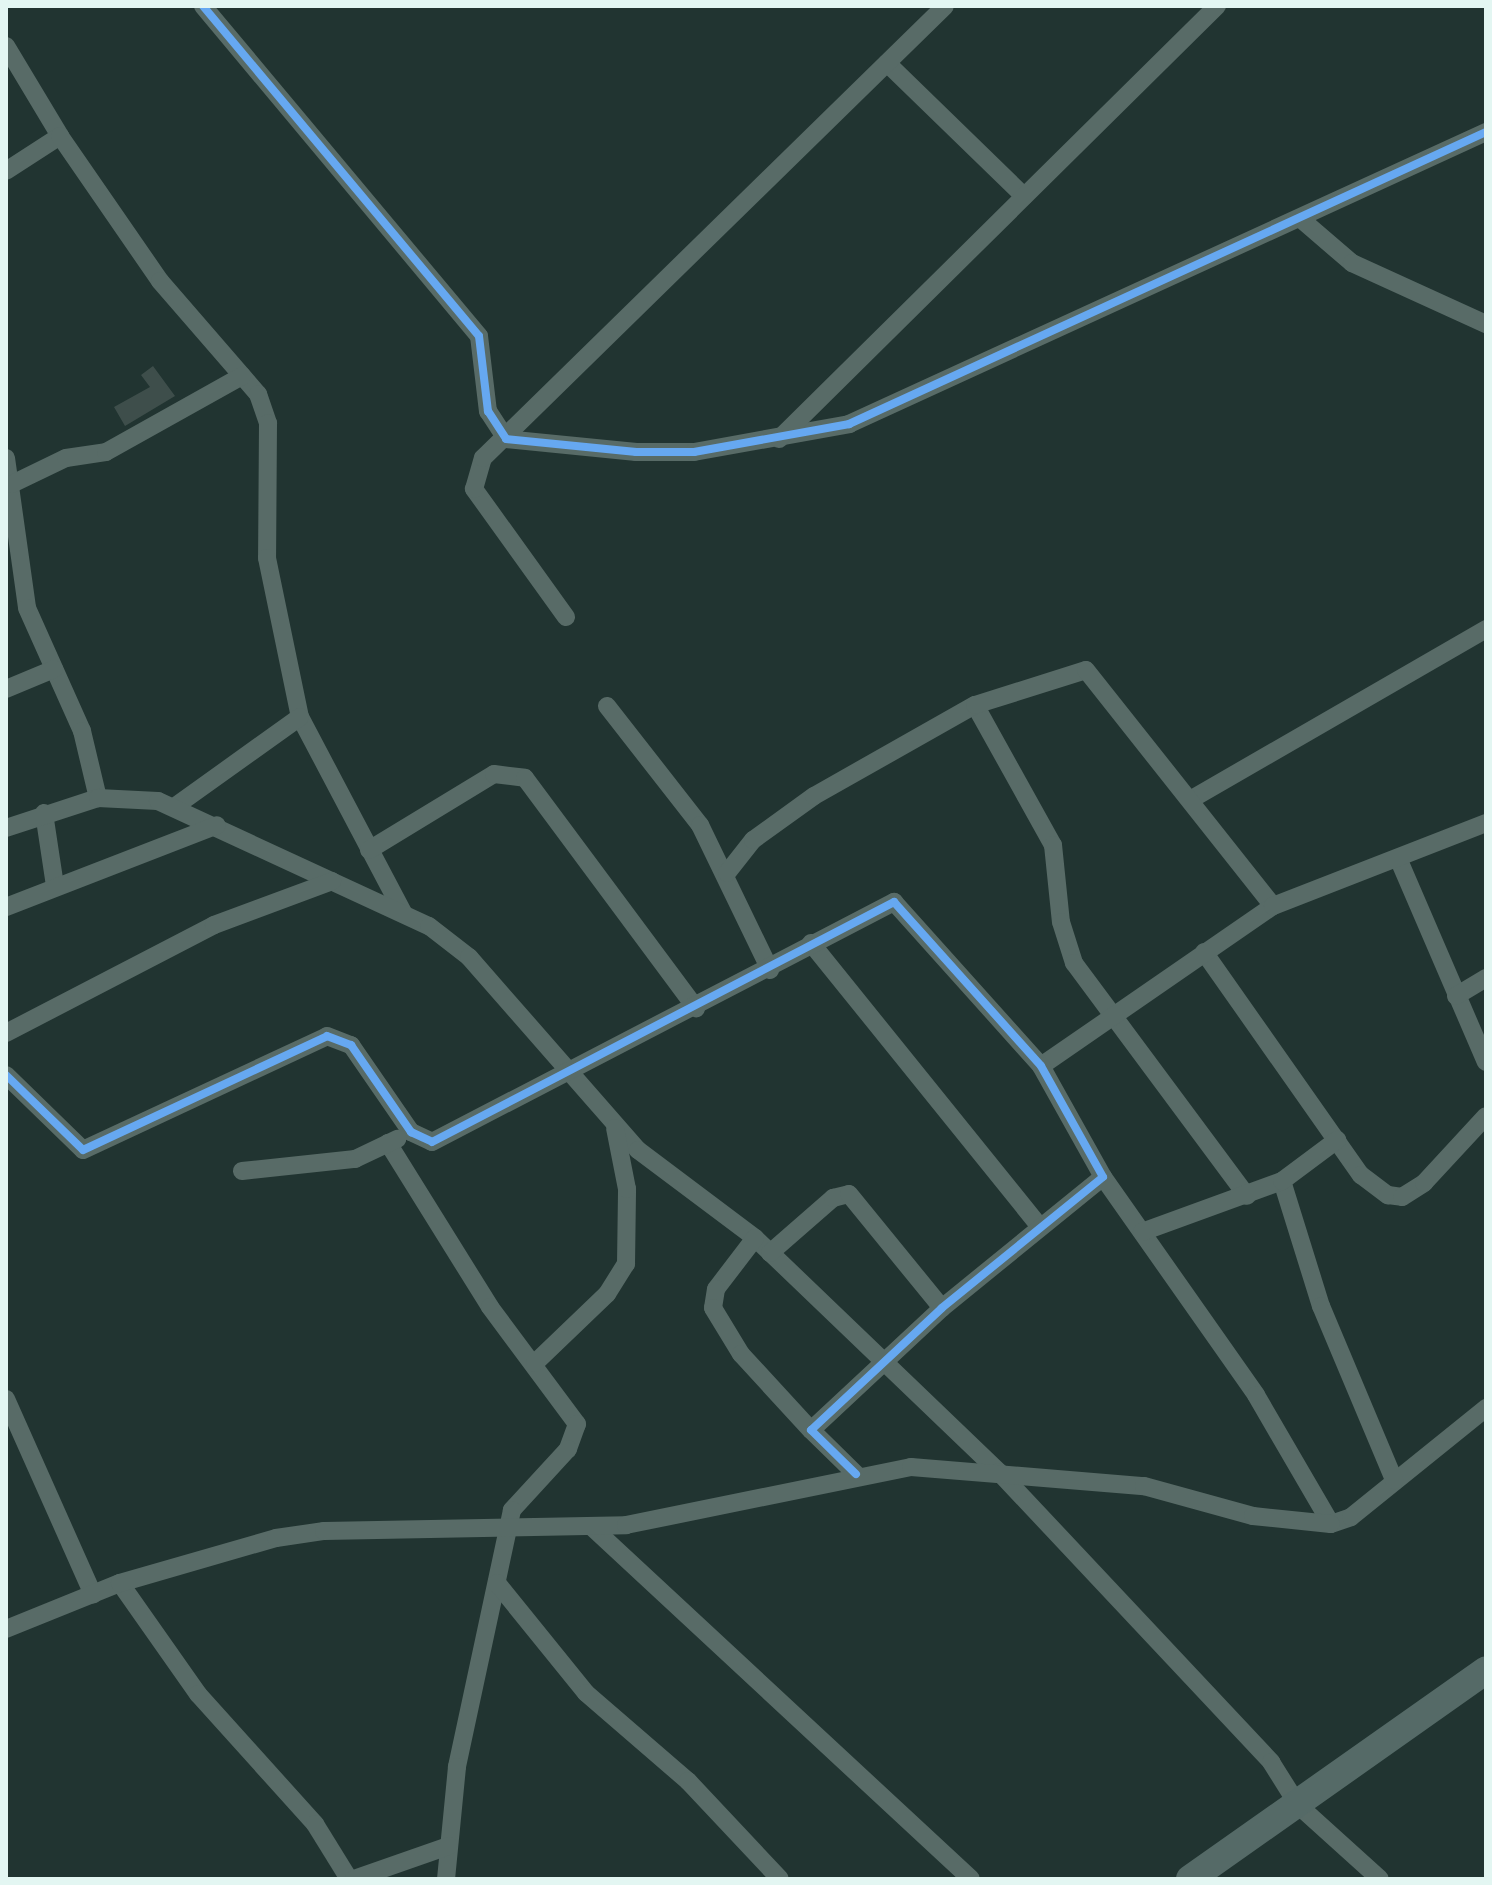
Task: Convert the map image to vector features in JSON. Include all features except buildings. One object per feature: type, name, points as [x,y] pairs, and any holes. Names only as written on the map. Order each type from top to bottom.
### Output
[{"type":"highway","points":[[1190,1879],[1486,1670]]},
{"type":"street","points":[[203,6],[479,336],[488,411],[506,439]]},
{"type":"street","points":[[566,617],[474,489],[483,458],[506,439],[945,6]]},
{"type":"street","points":[[779,439],[1217,6]]},
{"type":"street","points":[[6,46],[60,136],[168,291],[258,394],[268,423],[267,558],[300,717],[403,912]]},
{"type":"street","points":[[887,63],[1024,196]]},
{"type":"street","points":[[506,439],[650,452],[779,439],[849,424],[952,382],[1486,132]]},
{"type":"street","points":[[6,171],[60,136]]},
{"type":"street","points":[[1302,220],[1352,263],[1486,324]]},
{"type":"street","points":[[12,484],[66,458],[106,452],[242,376]]},
{"type":"street","points":[[6,458],[27,608],[82,731],[98,798]]},
{"type":"street","points":[[1190,800],[1486,629]]},
{"type":"street","points":[[6,689],[54,669]]},
{"type":"street","points":[[727,873],[781,816],[975,705],[1069,672],[1091,672],[1273,906]]},
{"type":"street","points":[[975,705],[1053,845],[1061,922],[1074,963],[1115,1014],[1247,1196]]},
{"type":"street","points":[[607,706],[663,773],[727,873],[770,970]]},
{"type":"street","points":[[177,805],[300,717]]},
{"type":"street","points":[[369,850],[494,774],[525,778],[696,1008]]},
{"type":"street","points":[[6,828],[44,813],[98,798],[177,805],[403,912],[469,957],[615,1126],[755,1238],[879,1364],[999,1472],[1271,1762],[1298,1805],[1380,1879]]},
{"type":"street","points":[[44,813],[55,886]]},
{"type":"street","points":[[1041,1066],[1273,906],[1486,823]]},
{"type":"street","points":[[6,907],[217,825]]},
{"type":"street","points":[[1398,858],[1486,1062]]},
{"type":"street","points":[[6,1033],[214,925],[332,881]]},
{"type":"street","points":[[6,1075],[83,1150],[327,1036],[351,1045],[411,1132],[432,1142],[457,1133],[568,1071],[770,970],[880,904],[904,907],[1041,1066],[1103,1177],[1256,1395],[1331,1524]]},
{"type":"street","points":[[811,943],[1040,1227]]},
{"type":"street","points":[[1204,952],[1361,1175],[1402,1197],[1486,1116]]},
{"type":"street","points":[[1456,996],[1486,978]]},
{"type":"street","points":[[535,1363],[607,1294],[626,1264],[627,1189],[615,1126]]},
{"type":"street","points":[[242,1171],[355,1159],[411,1132]]},
{"type":"street","points":[[1142,1232],[1282,1181],[1337,1140]]},
{"type":"street","points":[[388,1143],[490,1307],[535,1363],[577,1424],[568,1449],[518,1500],[509,1529],[457,1767],[446,1879]]},
{"type":"street","points":[[811,1430],[942,1308],[1103,1177]]},
{"type":"street","points":[[1282,1181],[1321,1306],[1394,1480]]},
{"type":"street","points":[[770,1253],[833,1198],[849,1194],[942,1308]]},
{"type":"street","points":[[755,1238],[716,1289],[713,1308],[741,1354],[856,1474]]},
{"type":"street","points":[[6,1399],[93,1594]]},
{"type":"street","points":[[6,1629],[120,1583],[324,1531],[594,1529],[856,1474],[943,1467],[1144,1486],[1253,1516],[1331,1524],[1351,1517],[1486,1408]]},
{"type":"street","points":[[594,1529],[971,1879]]},
{"type":"street","points":[[120,1583],[198,1694],[315,1824],[352,1879],[448,1846]]},
{"type":"street","points":[[497,1583],[593,1701],[688,1781],[780,1879]]},
{"type":"cycle path","points":[[203,6],[479,336],[488,411],[506,439],[636,452],[694,452],[849,424],[1486,132]]},
{"type":"cycle path","points":[[6,1075],[83,1150],[327,1036],[351,1045],[411,1132],[432,1142],[894,902],[1041,1066],[1103,1177],[942,1308],[811,1430],[856,1474]]}]
